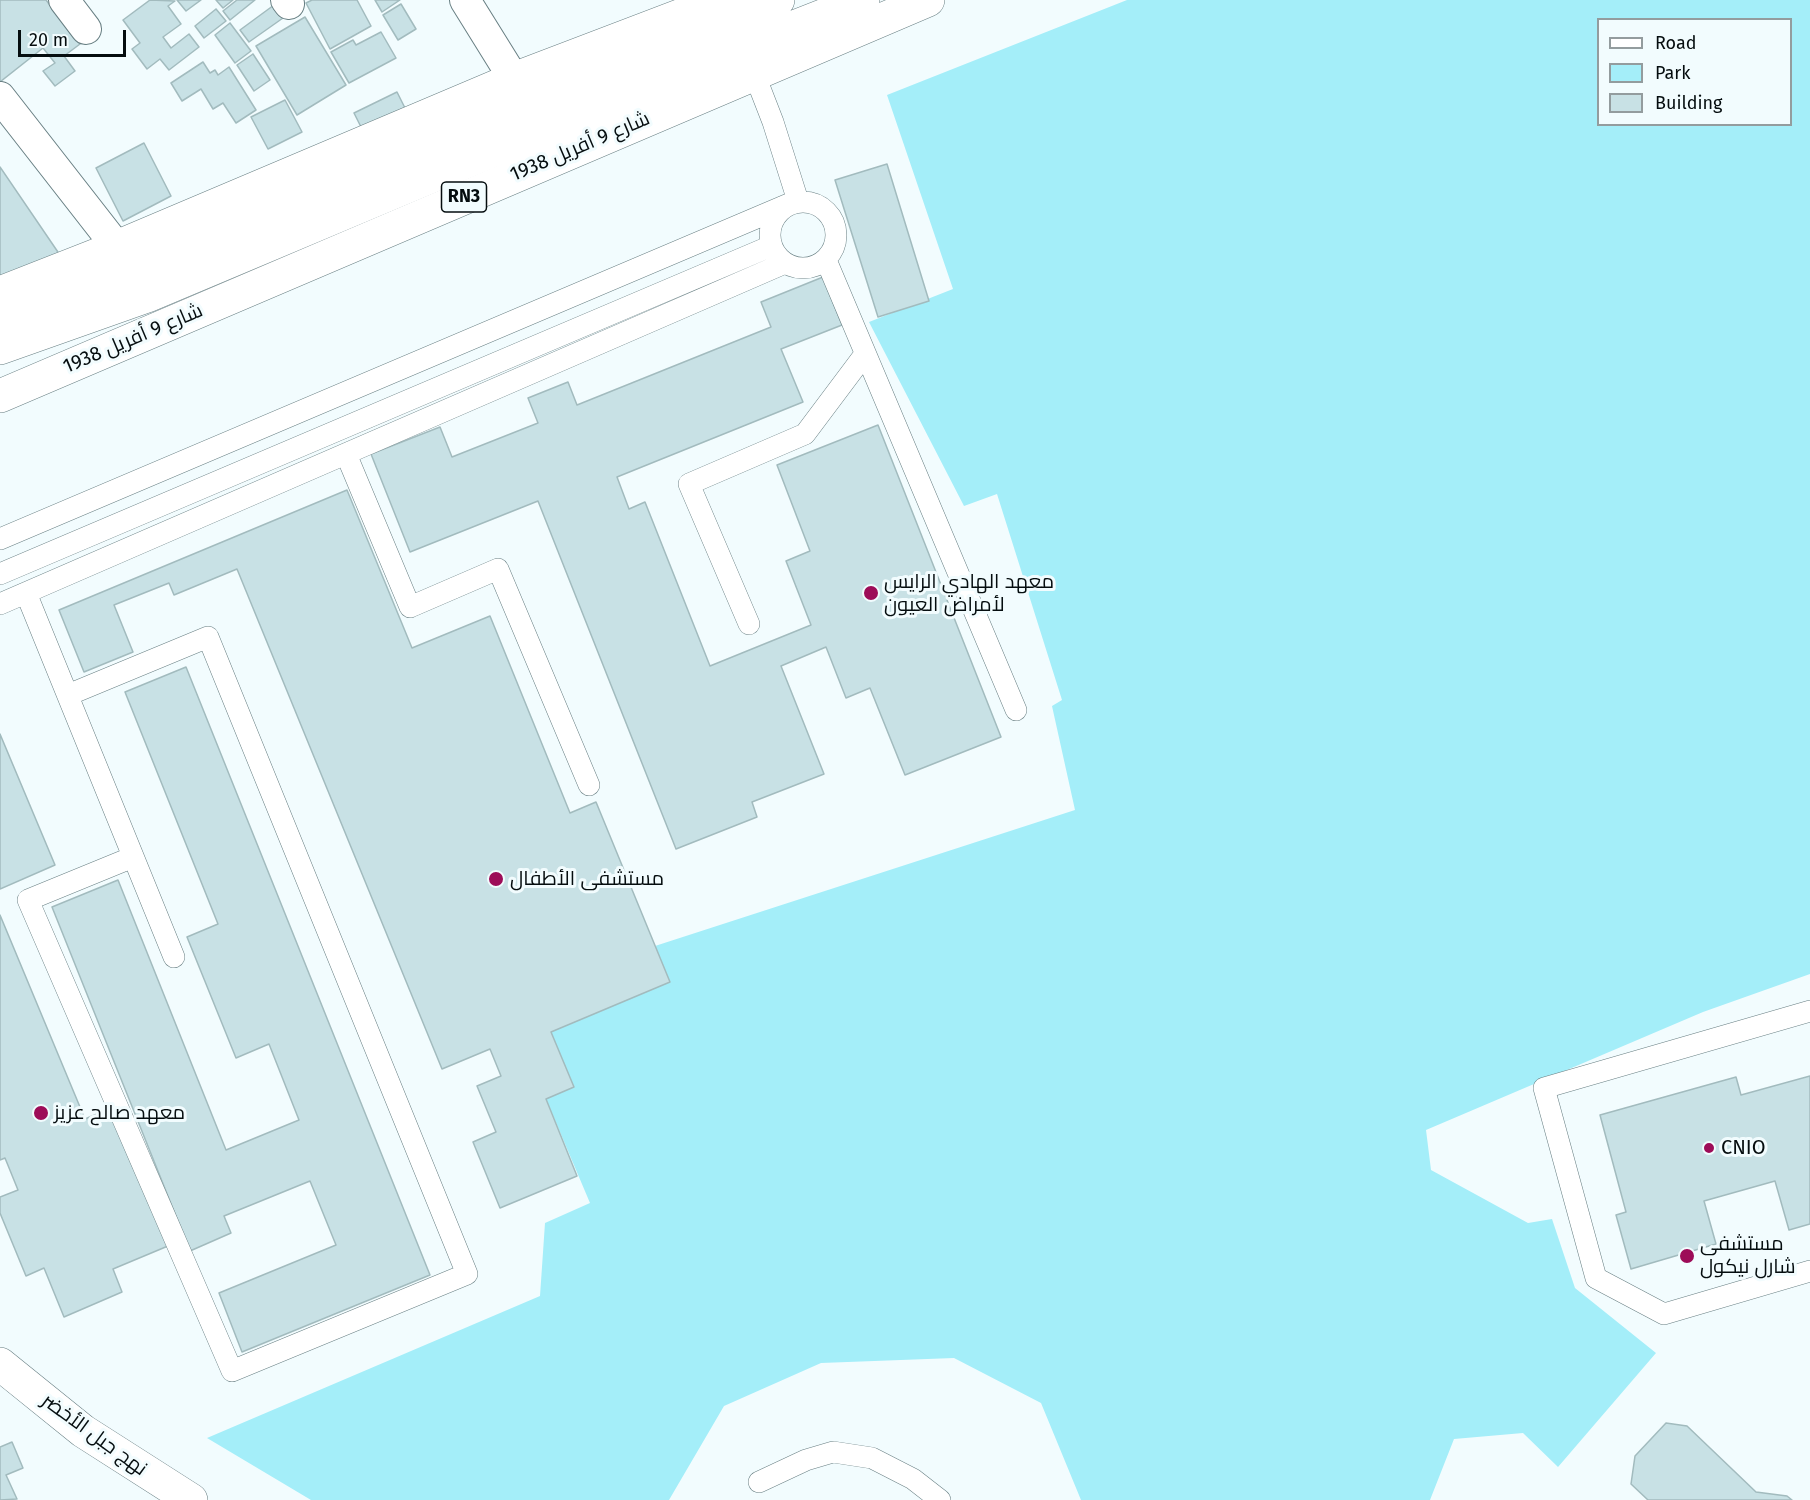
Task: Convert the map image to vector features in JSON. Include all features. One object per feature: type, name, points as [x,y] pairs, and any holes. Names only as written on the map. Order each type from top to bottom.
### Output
[{"type":"main road","points":[[0,293],[117,247],[514,79],[721,0]]},
{"type":"main road","points":[[0,324],[130,274],[778,0]]},
{"type":"main road","name":"شارع 9 أفريل 1938","points":[[0,348],[147,296],[687,69],[863,0]]},
{"type":"main road","name":"شارع 9 أفريل 1938","points":[[0,396],[928,0]]},
{"type":"main road","name":"نهج جبل الأخضر","points":[[0,1364],[83,1431],[191,1500]]},
{"type":"street","points":[[64,0],[86,29]]},
{"type":"street","points":[[465,0],[514,79]]},
{"type":"street","points":[[0,98],[117,247]]},
{"type":"lane","points":[[754,73],[773,122],[793,203]]},
{"type":"lane","points":[[0,539],[793,203],[815,203],[829,212],[835,222],[837,239],[833,251],[826,260],[812,268],[796,268],[785,264],[771,246],[772,222],[779,211],[793,203]]},
{"type":"lane","points":[[0,573],[771,246]]},
{"type":"lane","points":[[826,260],[1016,710]]},
{"type":"lane","points":[[0,604],[785,264]]},
{"type":"lane","points":[[750,624],[689,484],[805,434],[865,354]]},
{"type":"lane","points":[[346,454],[410,607],[498,569],[589,785]]},
{"type":"lane","points":[[26,593],[174,957]]},
{"type":"lane","points":[[68,695],[208,637],[467,1274],[232,1371],[28,900],[133,857]]},
{"type":"lane","points":[[1810,1011],[1544,1088],[1596,1278],[1664,1314],[1810,1271]]},
{"type":"lane","points":[[759,1482],[806,1460],[833,1452],[872,1458],[913,1479],[940,1500]]},
{"type":"green space","points":[[1127,0],[1810,0],[1810,974],[1703,1012],[1426,1130],[1431,1170],[1528,1223],[1552,1219],[1575,1288],[1656,1353],[1558,1467],[1523,1433],[1454,1439],[1430,1500],[1081,1500],[1041,1403],[954,1358],[821,1363],[724,1406],[669,1500],[311,1500],[207,1438],[540,1296],[545,1223],[590,1203],[546,1099],[574,1087],[551,1032],[670,982],[655,946],[1075,810],[1052,706],[1062,700],[997,494],[964,506],[869,322],[953,289],[887,95]]},
{"type":"building","points":[[0,0],[46,0],[80,44],[64,56],[75,71],[55,86],[43,71],[55,63],[43,48],[0,82]]},
{"type":"building","points":[[150,0],[175,1],[168,6],[181,24],[163,37],[171,48],[189,34],[199,47],[169,70],[160,59],[147,69],[132,49],[140,43],[123,20]]},
{"type":"building","points":[[177,0],[201,0],[186,11]]},
{"type":"building","points":[[216,0],[233,0],[223,8]]},
{"type":"building","points":[[237,0],[255,0],[230,20],[223,11]]},
{"type":"building","points":[[312,0],[357,0],[371,26],[330,49],[306,3]]},
{"type":"building","points":[[375,0],[400,0],[382,12]]},
{"type":"building","points":[[401,4],[416,29],[398,40],[383,15]]},
{"type":"building","points":[[274,5],[283,18],[249,42],[240,30]]},
{"type":"building","points":[[216,9],[226,21],[204,38],[195,26]]},
{"type":"building","points":[[305,17],[346,85],[297,115],[256,46]]},
{"type":"building","points":[[230,23],[251,51],[235,63],[215,35]]},
{"type":"building","points":[[381,32],[396,58],[349,83],[331,52],[353,40],[356,45]]},
{"type":"building","points":[[253,54],[270,80],[254,91],[237,65]]},
{"type":"building","points":[[203,62],[210,73],[215,70],[218,75],[229,67],[256,110],[236,123],[223,103],[213,109],[201,89],[182,101],[171,83]]},
{"type":"building","points":[[397,92],[408,114],[365,135],[354,113]]},
{"type":"building","points":[[285,100],[302,132],[268,149],[251,117]]},
{"type":"building","points":[[144,143],[171,196],[123,221],[96,168]]},
{"type":"building","points":[[887,164],[929,301],[878,317],[835,180]]},
{"type":"building","points":[[0,167],[62,258],[0,290]]},
{"type":"building","name":"معهد الهادي الرايس لأمراض العيون","points":[[823,277],[842,325],[781,349],[803,402],[617,477],[629,509],[645,502],[710,666],[811,625],[786,561],[810,551],[777,465],[878,425],[1001,737],[905,775],[870,688],[846,698],[826,647],[781,666],[824,774],[752,802],[757,817],[676,849],[538,501],[410,552],[371,454],[440,427],[452,457],[538,423],[528,398],[568,382],[577,405],[771,327],[761,302]]},
{"type":"building","name":"مستشفى الأطفال","points":[[347,490],[412,648],[490,616],[570,813],[596,802],[670,982],[551,1032],[574,1087],[546,1099],[577,1176],[500,1208],[473,1142],[496,1132],[477,1086],[501,1076],[490,1049],[442,1069],[237,569],[174,595],[169,583],[114,605],[133,652],[84,672],[59,610]]},
{"type":"building","points":[[186,667],[430,1275],[242,1352],[219,1293],[336,1245],[310,1181],[224,1216],[231,1233],[190,1251],[52,907],[118,880],[226,1150],[299,1120],[269,1044],[236,1058],[187,937],[218,924],[125,692]]},
{"type":"building","points":[[0,734],[55,865],[0,889]]},
{"type":"building","name":"معهد صالح عزيز","points":[[0,915],[85,1119],[111,1108],[168,1246],[113,1269],[122,1292],[64,1317],[44,1268],[26,1276],[0,1213],[0,1197],[18,1190],[5,1158],[0,1160]]},
{"type":"building","name":"CNIO","points":[[1810,1076],[1810,1224],[1789,1230],[1775,1181],[1704,1201],[1716,1244],[1631,1269],[1616,1215],[1626,1212],[1600,1115],[1736,1077],[1741,1095]]},
{"type":"building","points":[[1666,1423],[1687,1426],[1756,1492],[1787,1496],[1792,1500],[1648,1500],[1631,1484],[1635,1456]]},
{"type":"building","points":[[12,1442],[23,1468],[6,1475],[17,1499],[0,1500],[0,1447]]},
{"type":"place","name":"معهد الهادي الرايس لأمراض العيون","points":[[871,593]]},
{"type":"place","name":"مستشفى الأطفال","points":[[496,879]]},
{"type":"place","name":"معهد صالح عزيز","points":[[41,1113]]},
{"type":"place","name":"CNIO","points":[[1709,1148]]},
{"type":"place","name":"مستشفى شارل نيكول","points":[[1687,1256]]}]
